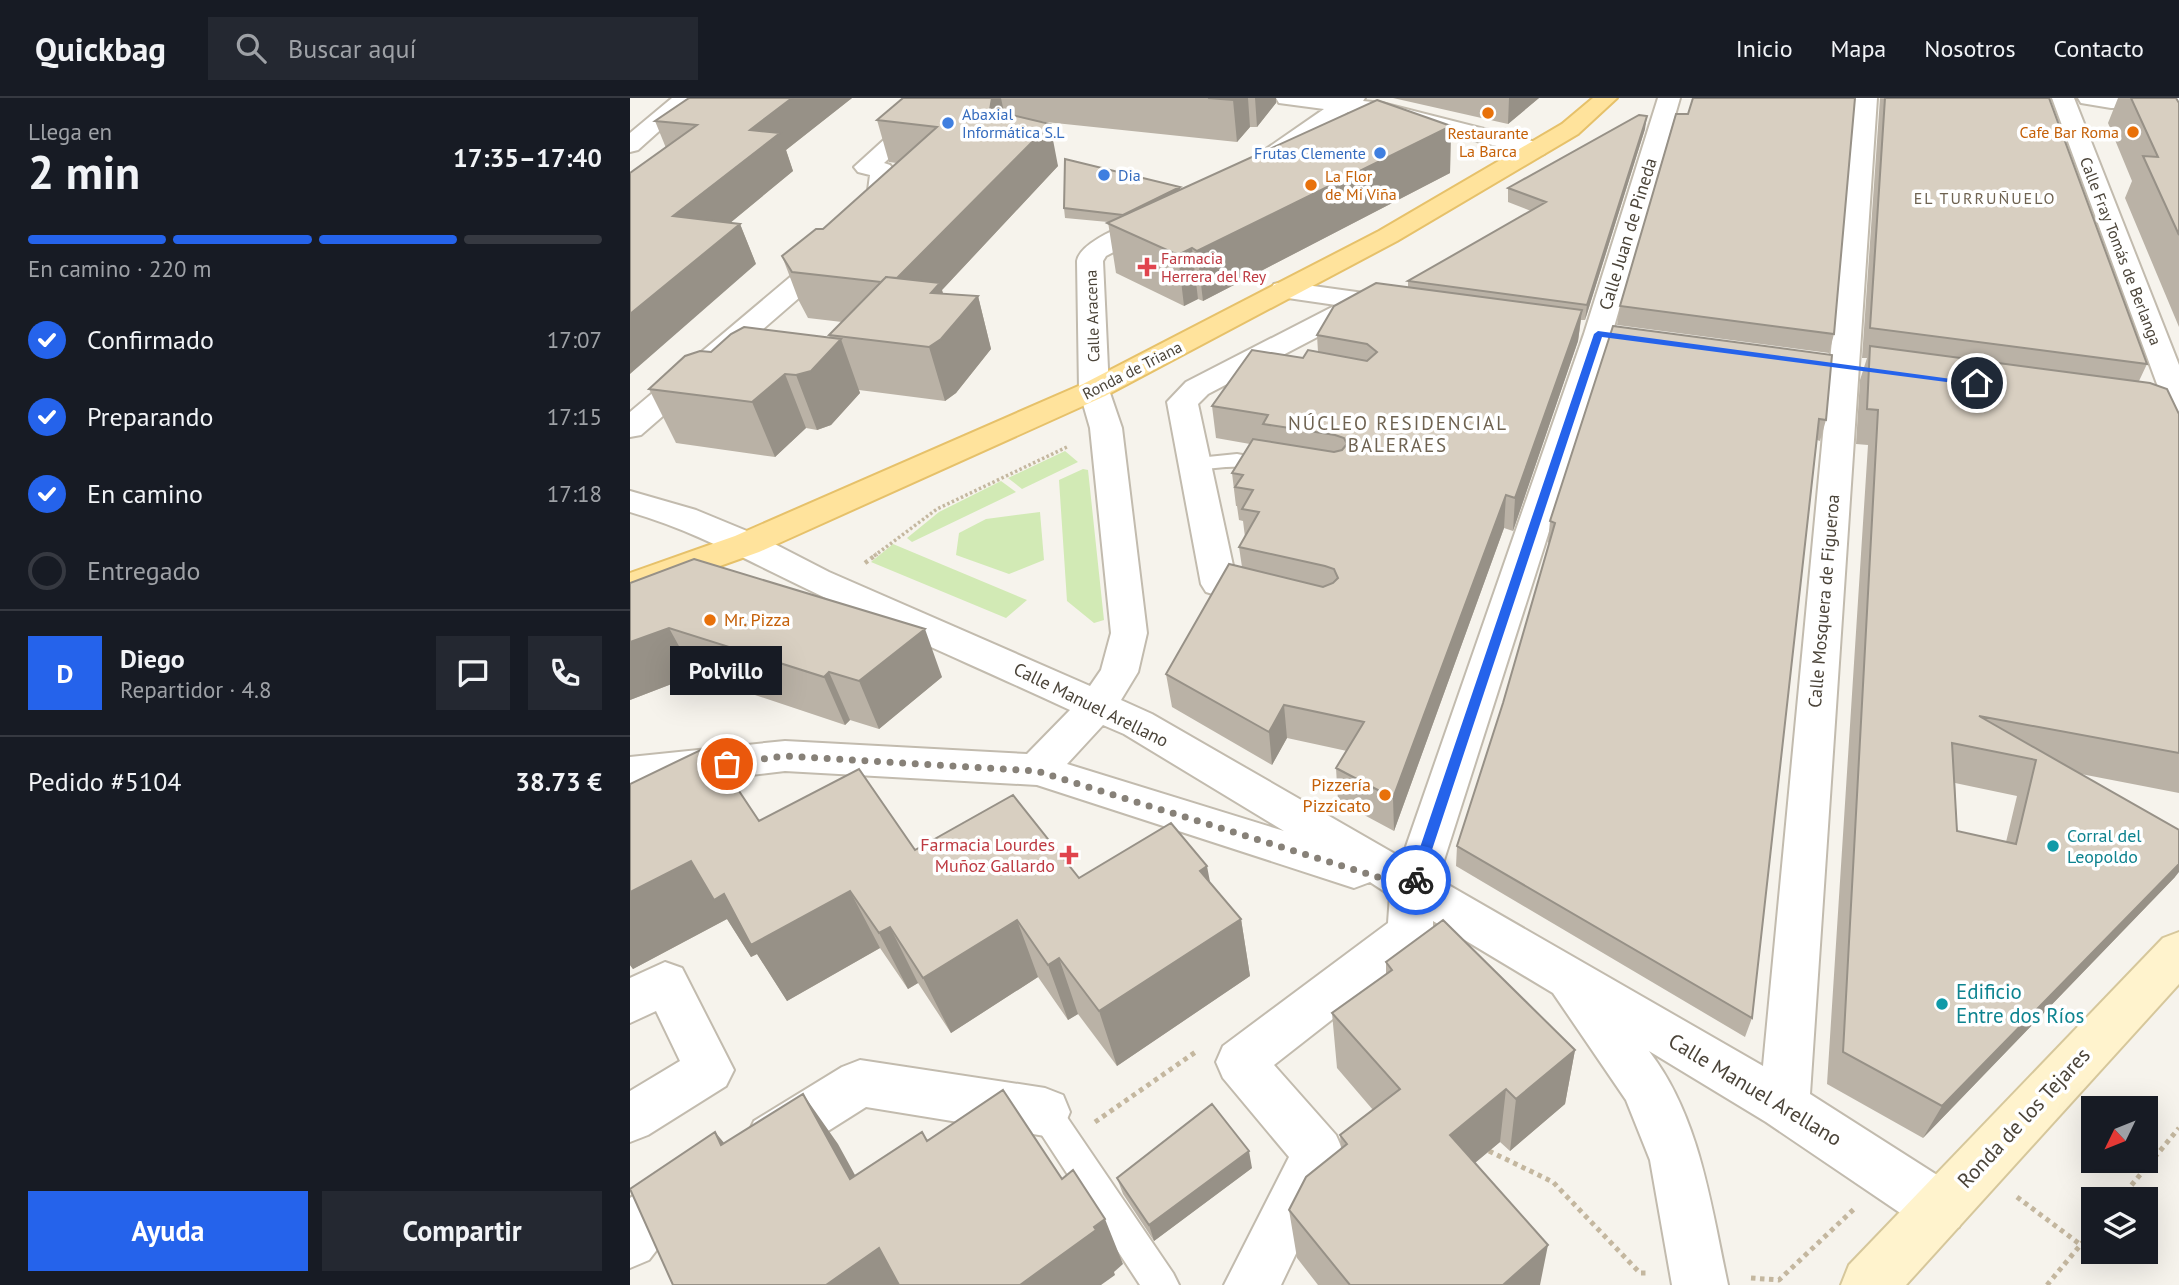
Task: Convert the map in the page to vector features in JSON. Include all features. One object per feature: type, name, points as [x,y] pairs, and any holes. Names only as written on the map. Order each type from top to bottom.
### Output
[{"type":"main road","name":"Ronda de Triana","points":[[630,586],[747,544],[1094,390],[1388,236],[1570,129],[1606,98]]},
{"type":"street","points":[[630,145],[685,98]]},
{"type":"street","points":[[630,428],[819,266],[878,208],[882,170],[866,167],[943,98]]},
{"type":"street","points":[[1287,98],[1350,101],[1536,149]]},
{"type":"street","name":"Calle Juan de Pineda","points":[[1240,1062],[1410,932],[1413,888],[1598,334],[1669,98]]},
{"type":"street","name":"Calle Mosquera de Figueroa","points":[[1784,1105],[1866,98]]},
{"type":"street","name":"Calle Fray Tomás de Berlanga","points":[[2063,98],[2172,414]]},
{"type":"street","points":[[2105,99],[2179,100]]},
{"type":"street","points":[[2105,99],[2166,121]]},
{"type":"street","points":[[1243,176],[1350,101]]},
{"type":"street","name":"Calle Aracena","points":[[1094,390],[1091,255],[1173,212]]},
{"type":"street","points":[[1284,290],[1420,309]]},
{"type":"street","points":[[1232,587],[1195,463],[1182,402],[1197,388],[1259,364],[1365,301]]},
{"type":"street","points":[[1037,771],[1098,705],[1119,673],[1129,633],[1106,428],[1094,390]]},
{"type":"street","name":"Calle Manuel Arellano","points":[[630,501],[684,517],[747,544],[817,580],[1138,724],[1784,1105],[1940,1208]]},
{"type":"street","points":[[630,773],[785,756],[1037,771],[1413,888]]},
{"type":"street","points":[[630,808],[727,764]]},
{"type":"street","name":"Ronda de los Tejares","points":[[1869,1285],[2179,951]]},
{"type":"street","name":"Calle Manuel Arellano","points":[[1566,977],[1646,1086],[1676,1160],[1700,1285]]},
{"type":"street","points":[[630,1002],[665,982],[709,1070],[630,1118]]},
{"type":"street","points":[[1240,1062],[1318,1153],[1252,1285]]},
{"type":"street","points":[[630,1241],[653,1211],[860,1083],[1056,1127]]},
{"type":"lane","points":[[1195,463],[1237,460],[1299,470]]},
{"type":"lane","points":[[1056,1127],[1161,1285]]},
{"type":"path","points":[[856,569],[937,509],[1072,444]]},
{"type":"path","points":[[1056,1127],[1218,1036],[1240,1062]]},
{"type":"path","points":[[2130,1187],[2179,1128]]},
{"type":"path","points":[[1489,1150],[1553,1182],[1640,1273]]},
{"type":"path","points":[[2047,1285],[2081,1244]]},
{"type":"green space","points":[[1065,451],[1078,462],[1022,489],[1008,478]]},
{"type":"green space","points":[[1083,469],[1088,470],[1104,620],[1094,623],[1067,601],[1059,480]]},
{"type":"green space","points":[[1001,481],[1016,492],[912,542],[907,538],[939,512]]},
{"type":"green space","points":[[1040,512],[1044,560],[1009,574],[956,555],[959,533],[986,519]]},
{"type":"green space","points":[[893,544],[1027,600],[1006,618],[871,562]]},
{"type":"building","points":[[689,98],[792,98],[750,130],[780,133],[673,216],[740,224],[630,314],[630,173],[697,125],[655,121]]},
{"type":"building","points":[[903,98],[992,98],[990,110],[1050,124],[897,278],[886,277],[881,282],[792,272],[782,256],[816,229],[823,229],[937,127],[877,120]]},
{"type":"building","points":[[1693,98],[1855,98],[1834,334],[1620,306],[1676,114],[1688,114]]},
{"type":"building","points":[[1885,98],[2049,98],[2147,364],[1870,328]]},
{"type":"building","points":[[2131,98],[2176,98],[2179,103],[2179,235],[2143,156],[2158,157]]},
{"type":"building","points":[[1377,100],[1451,126],[1197,251],[1192,248],[1178,255],[1107,223]]},
{"type":"building","points":[[1639,115],[1647,116],[1587,305],[1408,281],[1546,202],[1508,188]]},
{"type":"building","points":[[1065,159],[1180,187],[1123,215],[1064,208]]},
{"type":"building","points":[[886,277],[940,283],[931,293],[978,296],[941,339],[929,347],[829,335]]},
{"type":"building","points":[[1376,283],[1582,310],[1515,498],[1506,495],[1393,798],[1336,768],[1364,722],[1284,705],[1269,732],[1166,674],[1229,564],[1323,587],[1338,578],[1334,569],[1325,566],[1239,547],[1259,512],[1242,509],[1253,490],[1235,487],[1243,475],[1232,473],[1253,439],[1334,452],[1342,450],[1347,444],[1344,438],[1263,424],[1268,415],[1212,406],[1252,350],[1303,358],[1308,350],[1367,361],[1377,352],[1367,344],[1317,335],[1334,306]]},
{"type":"building","points":[[1613,326],[1832,355],[1826,420],[1819,419],[1752,1018],[1457,846],[1503,703],[1555,523],[1550,521]]},
{"type":"building","points":[[744,327],[841,339],[811,371],[796,375],[785,374],[752,402],[649,389],[685,356],[700,351],[711,352],[731,334]]},
{"type":"building","points":[[1870,346],[2150,383],[2167,389],[2179,414],[2179,753],[1979,716],[2179,830],[2179,864],[1942,1106],[1843,1052],[1878,410],[1867,409]],"holes":[[[1952,743],[2036,760],[2016,844],[1957,831]]]},
{"type":"building","points":[[694,559],[925,629],[859,681],[829,672],[824,677],[669,628],[630,642],[630,583]]},
{"type":"building","points":[[709,746],[759,821],[859,769],[915,850],[1013,795],[1079,878],[1171,823],[1207,866],[1200,871],[1241,919],[1099,1011],[1059,958],[1048,965],[1017,920],[923,978],[890,927],[879,933],[850,891],[751,945],[724,894],[714,900],[691,861],[630,892],[630,784]]},
{"type":"building","points":[[1443,920],[1575,1050],[1516,1099],[1506,1089],[1450,1135],[1548,1245],[1503,1285],[1350,1285],[1289,1210],[1306,1177],[1347,1144],[1340,1135],[1400,1089],[1332,1013],[1392,970],[1386,962]]},
{"type":"building","points":[[1003,1090],[1062,1179],[1073,1170],[1105,1219],[1094,1227],[1096,1230],[1020,1285],[899,1285],[879,1248],[826,1285],[673,1285],[630,1189],[715,1132],[721,1145],[803,1094],[850,1179],[922,1132],[927,1141]]},
{"type":"building","points":[[1212,1104],[1249,1151],[1149,1225],[1117,1178]]},
{"type":"way so far","points":[[727,764],[785,756],[1037,771],[1413,888],[1416,880]]},
{"type":"place","name":"Restaurante La Barca","points":[[1488,113]]},
{"type":"place","name":"Abaxial Informática S.L","points":[[948,123]]},
{"type":"place","name":"Cafe Bar Roma","points":[[2133,132]]},
{"type":"place","name":"Frutas Clemente","points":[[1380,153]]},
{"type":"place","name":"Dia","points":[[1104,175]]},
{"type":"place","name":"La Flor de Mi Viña","points":[[1311,185]]},
{"type":"place","name":"Farmacia Herrera del Rey","points":[[1147,267]]},
{"type":"place","name":"Mr. Pizza","points":[[710,620]]},
{"type":"place","name":"Polvillo","points":[[727,764]]},
{"type":"place","name":"Pizzería Pizzicato","points":[[1385,795]]},
{"type":"place","name":"Corral del Leopoldo","points":[[2053,846]]},
{"type":"place","name":"Farmacia Lourdes Muñoz Gallardo","points":[[1069,855]]},
{"type":"place","name":"Edificio Entre dos Ríos","points":[[1942,1004]]},
{"type":"district","name":"EL TURRUÑUELO","points":[[1985,198]]},
{"type":"district","name":"NÚCLEO RESIDENCIAL BALERAES","points":[[1398,434]]},
{"type":"route","points":[[1416,880],[1598,334],[1843,368],[1867,368],[1977,383]]}]
